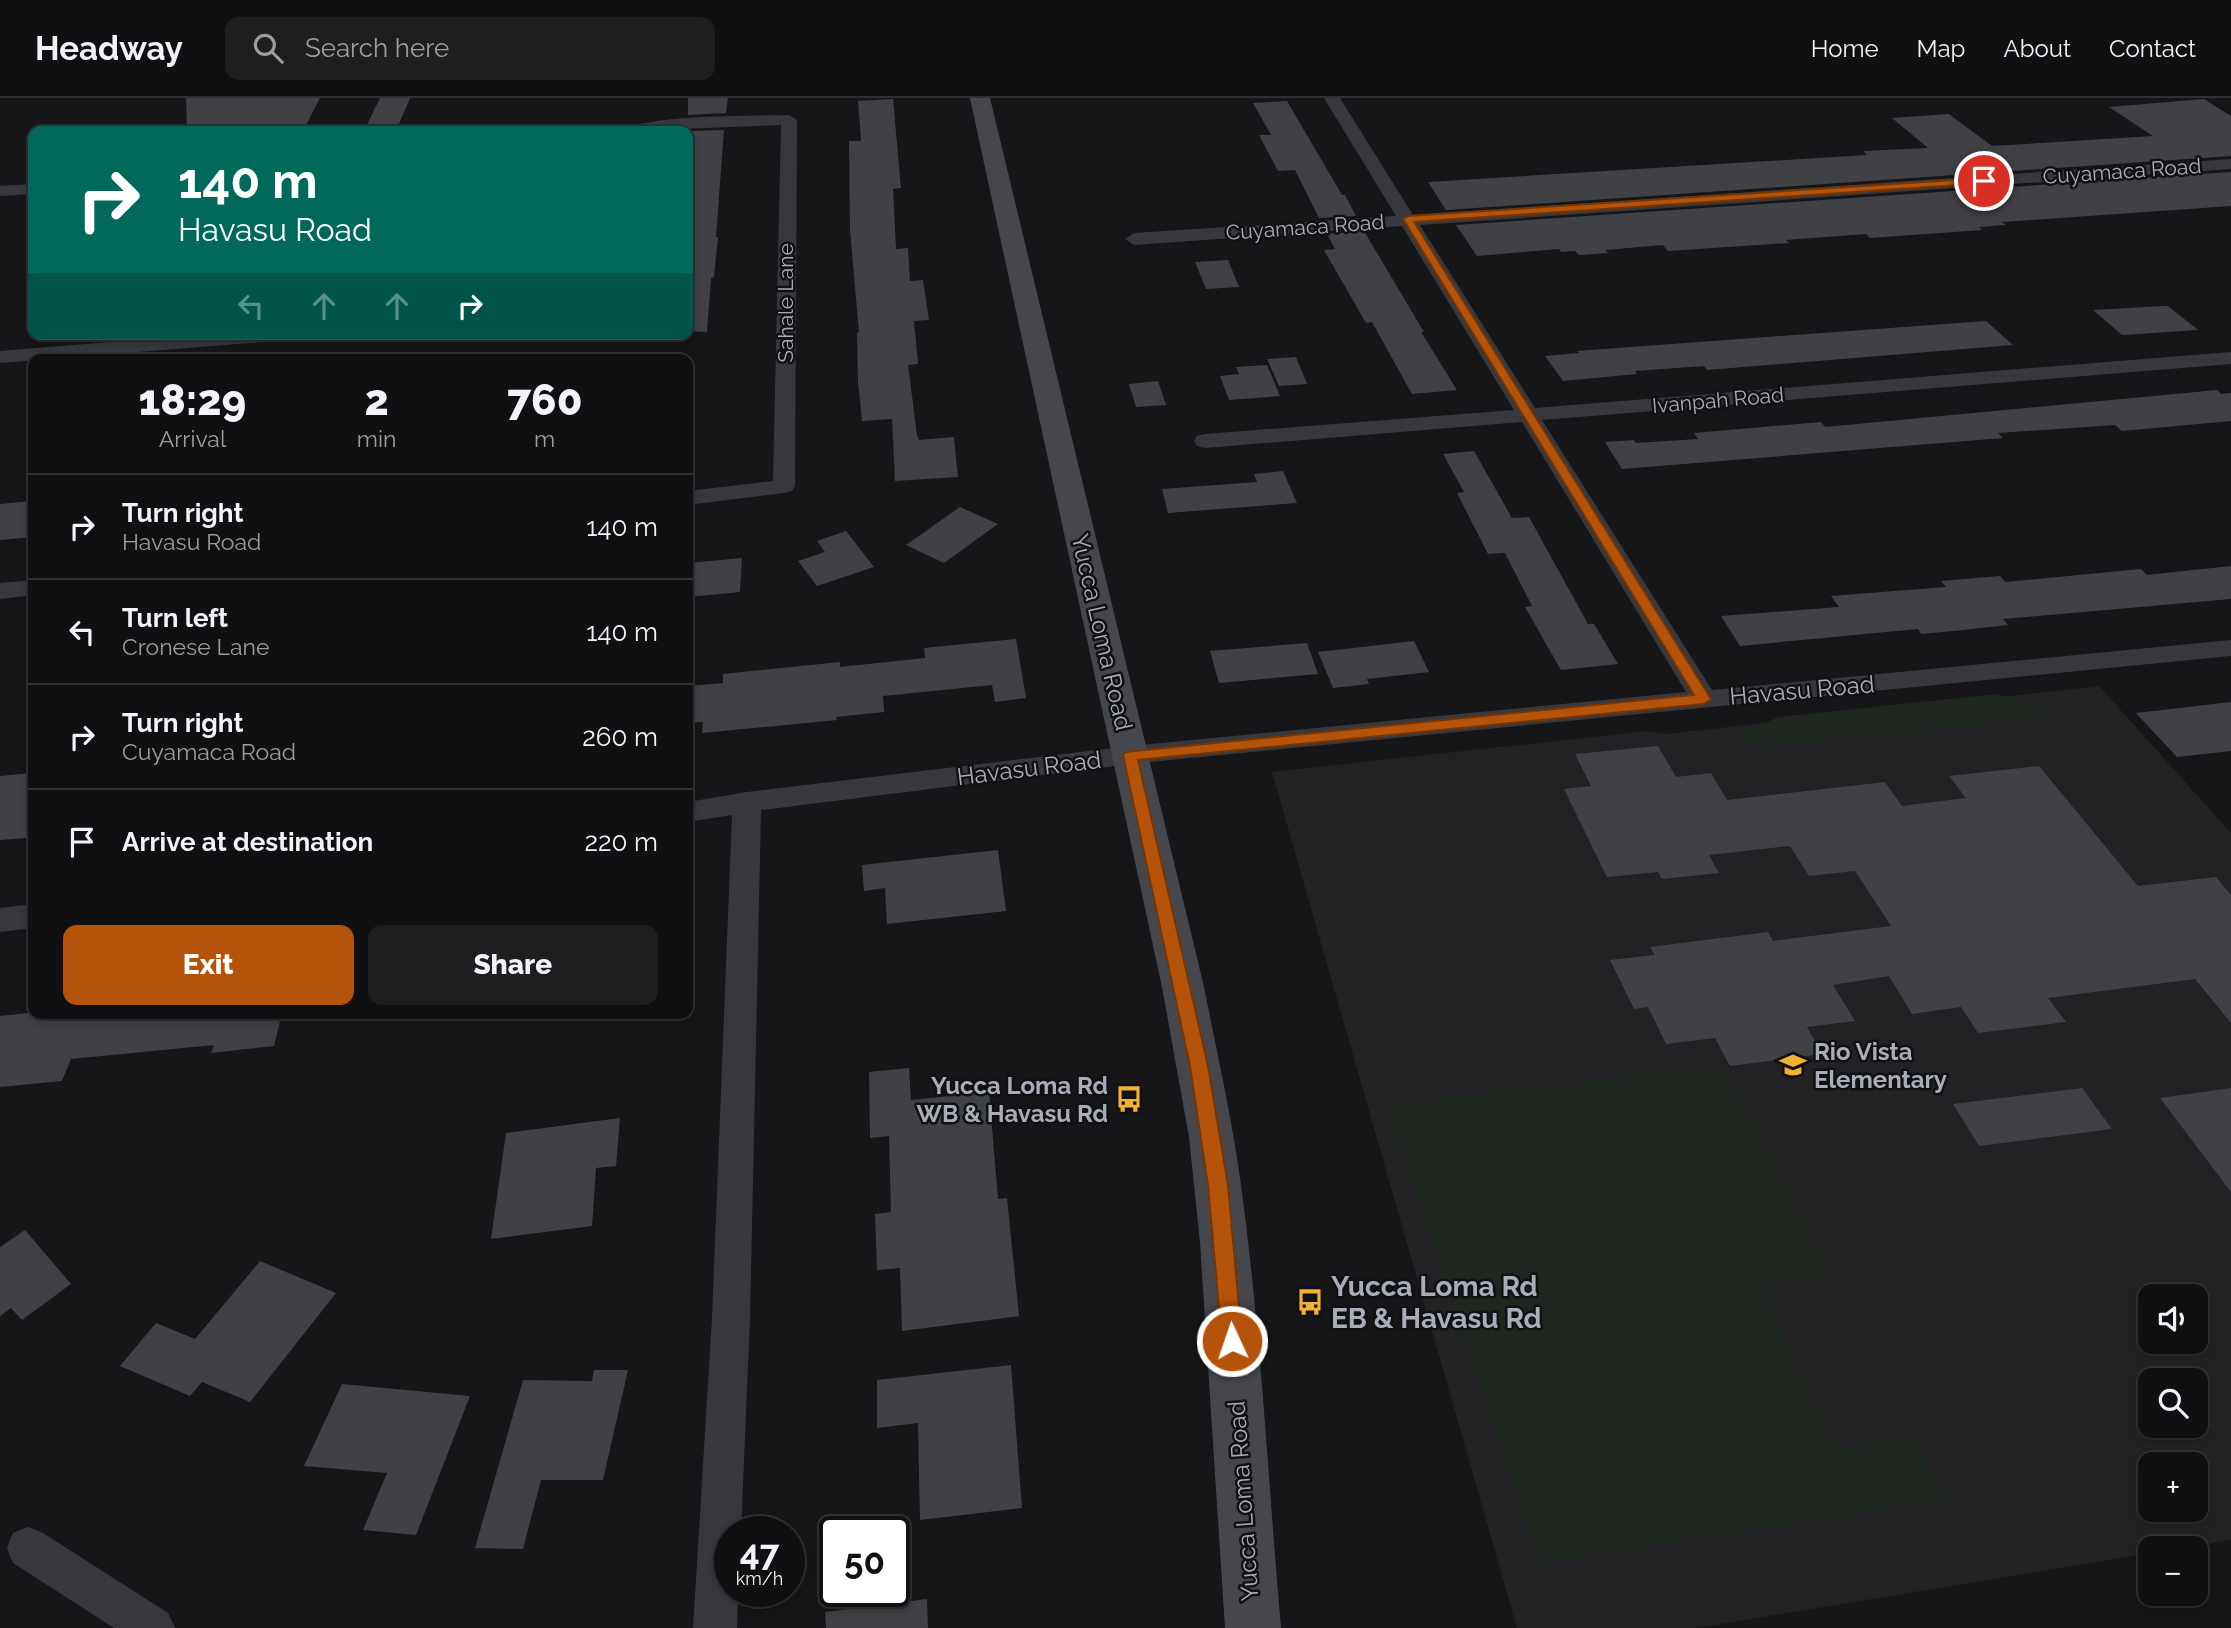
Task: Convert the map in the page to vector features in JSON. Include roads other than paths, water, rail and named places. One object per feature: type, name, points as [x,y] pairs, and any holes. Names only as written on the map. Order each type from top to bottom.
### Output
[{"type":"main road","name":"Yucca Loma Road","points":[[980,98],[1183,987],[1218,1185],[1229,1290],[1253,1628]]},
{"type":"street","points":[[1332,98],[1704,699]]},
{"type":"street","name":"Sahale Lane","points":[[664,126],[789,120],[785,486],[693,497]]},
{"type":"street","name":"Cuyamaca Road","points":[[1134,239],[2231,164]]},
{"type":"street","points":[[0,191],[28,189]]},
{"type":"street","points":[[38,354],[213,340]]},
{"type":"street","points":[[0,357],[28,355]]},
{"type":"street","name":"Ivanpah Road","points":[[1205,441],[2231,358]]},
{"type":"street","points":[[0,591],[28,588]]},
{"type":"street","name":"Havasu Road","points":[[693,811],[747,802],[1130,755],[2231,648]]},
{"type":"street","points":[[715,1628],[731,1318],[747,802]]},
{"type":"street","points":[[0,920],[28,917]]},
{"type":"street","points":[[28,1548],[153,1628]]},
{"type":"place","name":"Rio Vista Elementary","points":[[1793,1065]]},
{"type":"place","name":"Yucca Loma Rd WB & Havasu Rd","points":[[1129,1099]]},
{"type":"place","name":"Yucca Loma Rd EB & Havasu Rd","points":[[1310,1302]]}]
